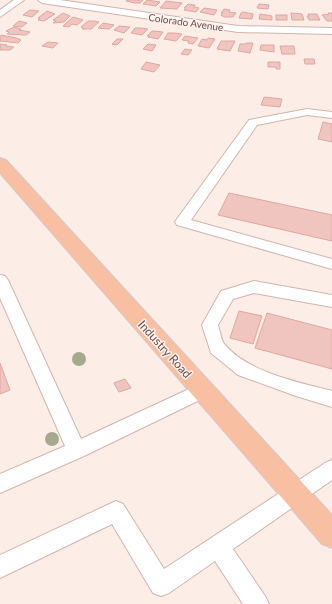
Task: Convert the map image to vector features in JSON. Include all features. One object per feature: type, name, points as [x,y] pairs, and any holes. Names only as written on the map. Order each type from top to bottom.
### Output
[{"type":"main road","name":"Industry Road","points":[[0,163],[332,535]]},
{"type":"street","points":[[0,14],[20,0]]},
{"type":"street","name":"Colorado Avenue","points":[[42,0],[238,29],[286,31],[332,30]]},
{"type":"street","points":[[332,114],[307,112],[253,122],[182,222],[332,264]]},
{"type":"street","points":[[0,280],[77,450]]},
{"type":"street","points":[[332,301],[254,287],[227,295],[210,326],[217,348],[244,370],[296,389],[332,399]]},
{"type":"street","points":[[0,484],[77,450],[202,391]]},
{"type":"street","points":[[0,568],[116,511],[161,585],[332,469]]},
{"type":"street","points":[[218,547],[257,604]]},
{"type":"building","points":[[143,0],[140,3],[135,3],[126,1]]},
{"type":"building","points":[[147,0],[160,2],[156,6],[143,4]]},
{"type":"building","points":[[166,1],[182,3],[177,9],[160,8]]},
{"type":"building","points":[[188,4],[195,5],[194,7],[199,8],[196,12],[184,10]]},
{"type":"building","points":[[259,4],[269,5],[268,9],[257,8]]},
{"type":"building","points":[[204,8],[217,10],[214,15],[200,12]]},
{"type":"building","points":[[224,9],[230,10],[229,12],[236,13],[233,17],[224,17],[221,15],[223,13],[221,13]]},
{"type":"building","points":[[30,10],[39,11],[32,17],[23,15]]},
{"type":"building","points":[[47,11],[55,14],[44,21],[38,20],[40,18],[38,18]]},
{"type":"building","points":[[243,12],[253,14],[252,19],[239,18]]},
{"type":"building","points":[[63,13],[70,16],[64,22],[53,23],[56,21],[53,20]]},
{"type":"building","points":[[291,13],[302,14],[304,20],[292,20]]},
{"type":"building","points":[[328,13],[332,13],[332,21],[327,21],[322,15],[329,14]]},
{"type":"building","points":[[260,14],[272,16],[272,20],[259,19]]},
{"type":"building","points":[[308,14],[317,14],[320,20],[309,20],[307,16],[309,16]]},
{"type":"building","points":[[276,15],[287,15],[287,20],[276,20]]},
{"type":"building","points":[[73,17],[83,20],[77,25],[72,24],[69,27],[63,26]]},
{"type":"building","points":[[19,21],[27,23],[22,27],[13,26]]},
{"type":"building","points":[[88,21],[99,22],[91,29],[82,29],[83,28],[81,27]]},
{"type":"building","points":[[103,23],[114,25],[109,29],[98,28]]},
{"type":"building","points":[[119,26],[130,27],[124,33],[114,30]]},
{"type":"building","points":[[14,27],[21,29],[19,30],[30,32],[26,35],[7,34],[9,32],[6,31]]},
{"type":"building","points":[[135,28],[148,29],[142,35],[131,33]]},
{"type":"building","points":[[152,31],[163,32],[158,39],[147,36]]},
{"type":"building","points":[[168,33],[182,34],[176,41],[164,39]]},
{"type":"building","points":[[1,35],[21,40],[18,43],[0,41]]},
{"type":"building","points":[[185,36],[198,38],[193,44],[188,43],[189,41],[182,40]]},
{"type":"building","points":[[208,38],[215,39],[209,48],[198,46],[202,39],[207,40]]},
{"type":"building","points":[[117,39],[123,39],[117,45],[112,44]]},
{"type":"building","points":[[221,41],[235,41],[230,51],[217,49]]},
{"type":"building","points":[[48,42],[58,43],[53,48],[42,46]]},
{"type":"building","points":[[253,43],[250,53],[238,51],[240,44]]},
{"type":"building","points":[[0,44],[14,47],[10,50],[0,50]]},
{"type":"building","points":[[148,44],[156,45],[152,51],[143,49]]},
{"type":"building","points":[[261,45],[274,45],[274,52],[260,50]]},
{"type":"building","points":[[280,46],[294,46],[295,54],[282,54]]},
{"type":"building","points":[[185,49],[192,50],[188,55],[181,54]]},
{"type":"building","points":[[304,59],[314,59],[315,64],[305,64]]},
{"type":"building","points":[[146,62],[160,65],[154,72],[141,69]]},
{"type":"building","points":[[268,62],[280,62],[280,69],[276,69],[276,67],[268,67]]},
{"type":"building","points":[[264,97],[282,99],[280,107],[261,105]]},
{"type":"building","points":[[323,122],[332,124],[332,142],[318,139]]},
{"type":"building","points":[[229,193],[332,215],[332,241],[218,215]]},
{"type":"building","points":[[239,311],[262,316],[253,344],[230,338]]},
{"type":"building","points":[[267,313],[332,330],[332,369],[255,348]]},
{"type":"building","points":[[0,363],[10,390],[0,394]]},
{"type":"building","points":[[125,379],[131,388],[119,392],[114,383]]}]
